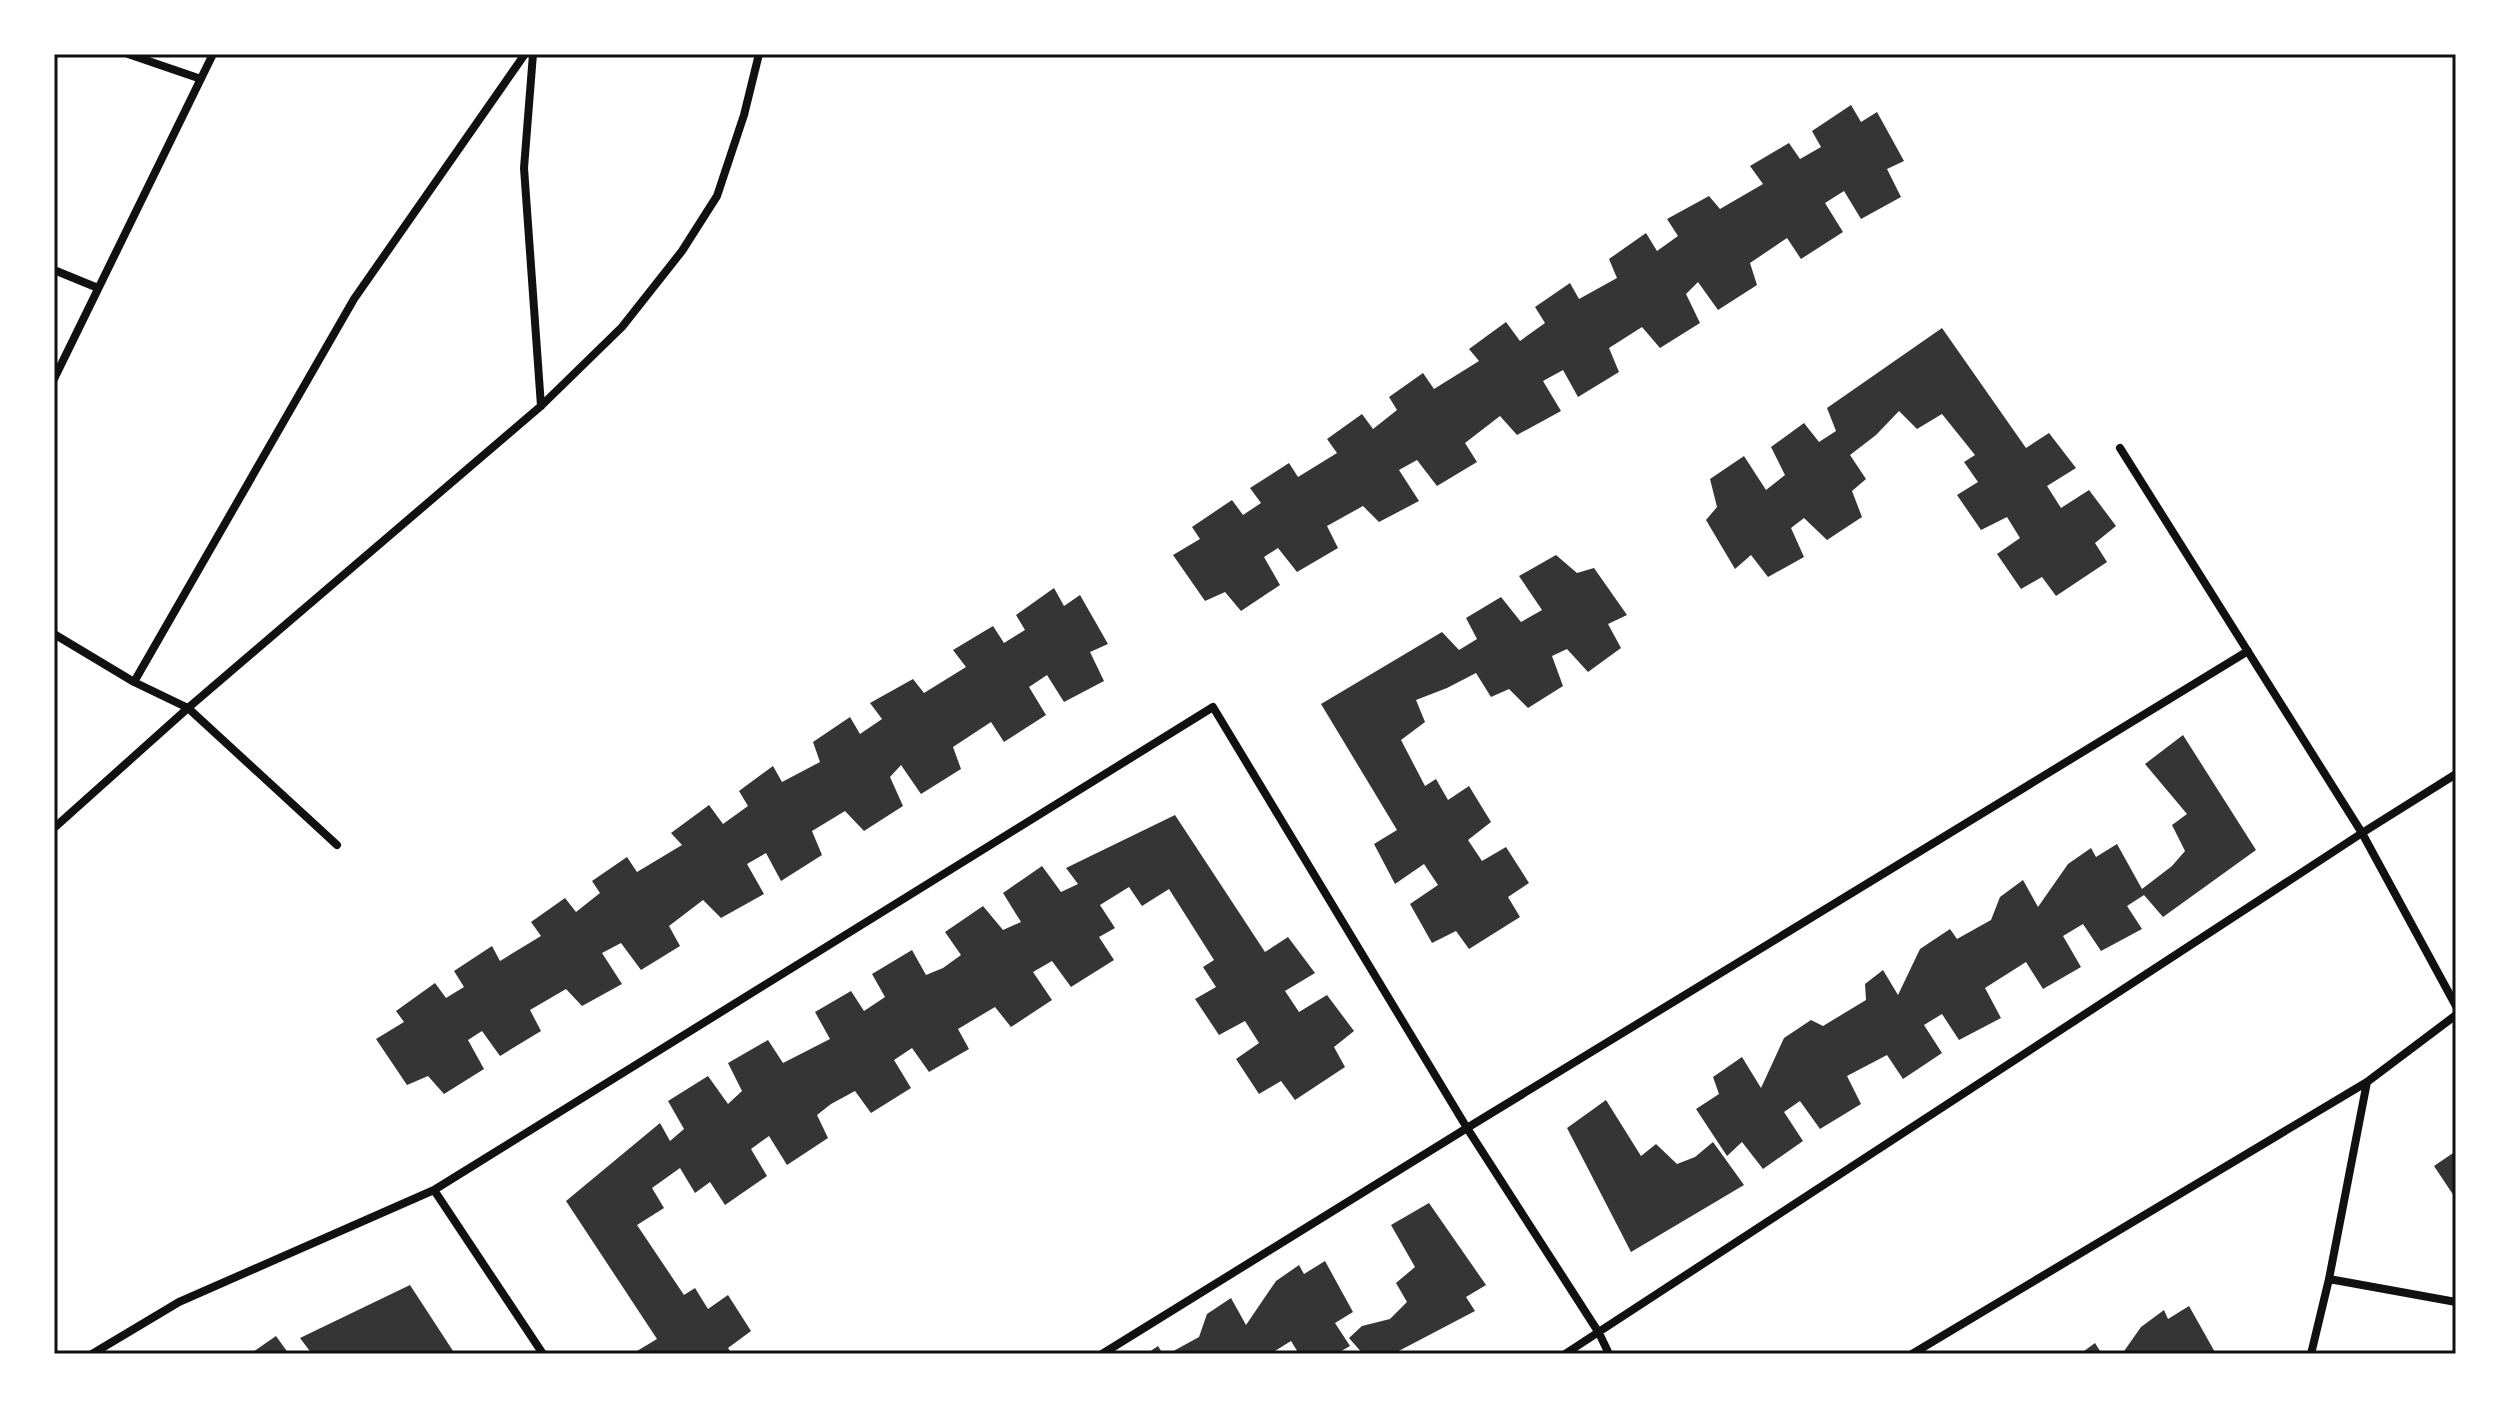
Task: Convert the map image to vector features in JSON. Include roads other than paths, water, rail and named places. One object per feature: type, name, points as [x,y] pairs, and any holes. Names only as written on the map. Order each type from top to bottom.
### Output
[{"type":"street","points":[[128,54],[201,79]]},
{"type":"street","points":[[54,379],[213,54]]},
{"type":"street","points":[[134,682],[354,299],[525,54]]},
{"type":"street","points":[[533,54],[524,168],[541,406]]},
{"type":"street","points":[[54,828],[188,708],[541,406],[622,327],[682,251],[717,196],[744,115],[759,54]]},
{"type":"street","points":[[54,270],[98,288]]},
{"type":"street","points":[[2120,448],[2362,833],[2456,1006]]},
{"type":"street","points":[[54,634],[134,682],[188,708],[337,845]]},
{"type":"street","points":[[1102,1354],[2248,651]]},
{"type":"street","points":[[92,1354],[179,1302],[434,1190],[1213,707],[1467,1128],[1599,1333],[1609,1354]]},
{"type":"street","points":[[1565,1354],[2456,774]]},
{"type":"street","points":[[1912,1354],[2367,1082],[2456,1015]]},
{"type":"street","points":[[2311,1354],[2329,1279],[2367,1082]]},
{"type":"street","points":[[434,1190],[543,1354]]},
{"type":"street","points":[[2329,1279],[2456,1302]]}]
